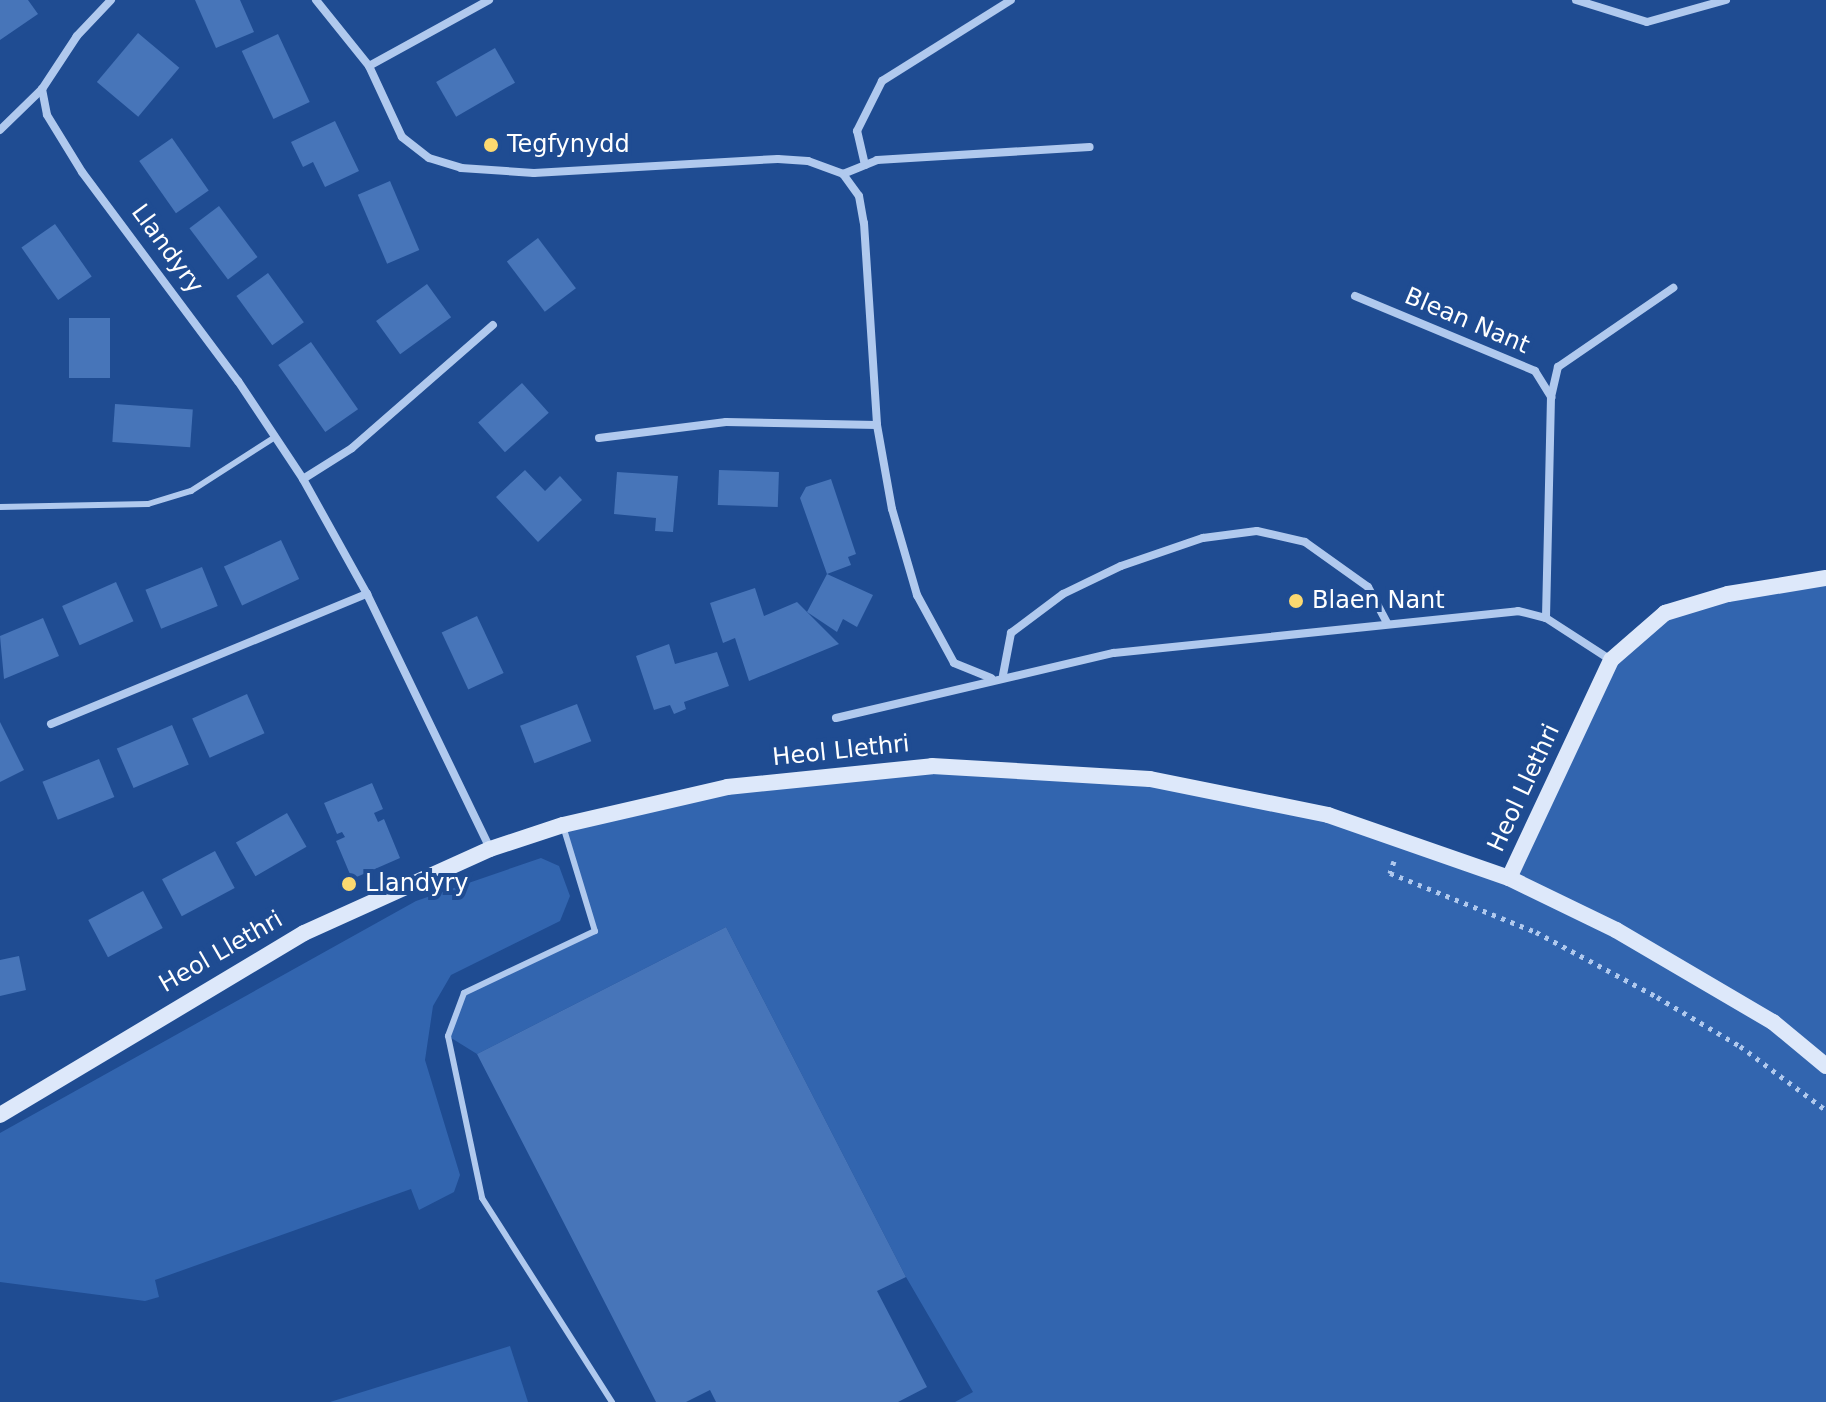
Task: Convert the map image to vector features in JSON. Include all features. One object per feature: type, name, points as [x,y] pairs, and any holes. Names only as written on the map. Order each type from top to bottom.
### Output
[{"type":"main road","name":"Heol Llethri","points":[[0,1115],[304,933],[490,849],[563,825],[727,787],[932,766],[1150,779],[1328,815],[1509,878],[1611,660],[1665,613],[1728,594],[1826,578]]},
{"type":"main road","points":[[1509,878],[1616,930],[1773,1022],[1826,1066]]},
{"type":"street","points":[[0,130],[42,89],[77,36],[111,0]]},
{"type":"street","points":[[316,0],[369,66],[402,137],[429,158],[461,168],[534,173],[778,159],[808,161],[843,174],[859,196],[864,223],[877,425],[892,509],[917,595],[954,663],[991,678]]},
{"type":"street","points":[[369,66],[489,0]]},
{"type":"street","points":[[865,165],[857,131],[882,81],[1011,0]]},
{"type":"street","points":[[1576,0],[1647,22],[1726,0]]},
{"type":"street","name":"Llandyry","points":[[42,89],[47,115],[82,172],[127,228],[303,479],[367,594],[490,849]]},
{"type":"street","points":[[843,174],[877,160],[1090,147]]},
{"type":"street","name":"Blean Nant","points":[[1546,618],[1551,397],[1558,367],[1673,288]]},
{"type":"street","name":"Blean Nant","points":[[1355,296],[1535,371],[1551,397]]},
{"type":"street","points":[[303,479],[352,448],[493,325]]},
{"type":"street","points":[[599,438],[726,422],[877,425]]},
{"type":"street","points":[[1003,675],[1011,633],[1063,594],[1121,566],[1203,538],[1257,531],[1305,542],[1368,587],[1387,622]]},
{"type":"street","points":[[51,724],[367,594]]},
{"type":"street","name":"Heol Llethri","points":[[836,718],[1003,675],[1114,653],[1387,622],[1518,611],[1546,618],[1611,660]]},
{"type":"lane","points":[[0,507],[148,504],[191,491],[275,437]]},
{"type":"lane","points":[[563,825],[595,931],[464,993],[448,1036],[482,1198],[612,1402]]},
{"type":"path","points":[[1400,840],[1390,873],[1536,932],[1616,975],[1740,1046],[1826,1110]]},
{"type":"shaded area","points":[[1826,578],[1826,1402],[955,1402],[973,1392],[906,1277],[726,927],[477,1054],[448,1036],[464,993],[594,931],[563,825],[727,787],[932,766],[1150,779],[1400,840],[1509,878],[1611,660],[1665,613]]},
{"type":"shaded area","points":[[541,858],[559,866],[570,896],[560,921],[451,975],[433,1006],[425,1060],[460,1175],[454,1192],[419,1210],[411,1189],[155,1280],[159,1297],[145,1301],[0,1282],[0,1133],[416,901]]},
{"type":"shaded area","points":[[510,1346],[528,1402],[330,1402]]},
{"type":"building","points":[[0,0],[28,0],[38,14],[0,40]]},
{"type":"building","points":[[195,0],[240,0],[254,32],[216,48]]},
{"type":"building","points":[[138,33],[179,68],[138,117],[97,82]]},
{"type":"building","points":[[278,34],[310,102],[273,119],[242,51]]},
{"type":"building","points":[[495,48],[515,83],[456,117],[436,82]]},
{"type":"building","points":[[335,121],[359,171],[325,187],[313,162],[303,167],[291,142]]},
{"type":"building","points":[[172,138],[209,190],[176,213],[139,161]]},
{"type":"building","points":[[390,181],[419,250],[387,264],[358,195]]},
{"type":"building","points":[[219,206],[258,257],[228,279],[189,228]]},
{"type":"building","points":[[55,224],[92,276],[58,300],[21,248]]},
{"type":"building","points":[[538,238],[576,288],[545,312],[507,261]]},
{"type":"building","points":[[268,273],[304,322],[272,345],[236,296]]},
{"type":"building","points":[[427,284],[451,317],[400,354],[376,321]]},
{"type":"building","points":[[69,318],[110,318],[110,378],[69,378]]},
{"type":"building","points":[[311,342],[358,409],[325,432],[278,365]]},
{"type":"building","points":[[522,383],[549,413],[505,452],[478,422]]},
{"type":"building","points":[[115,404],[193,409],[190,447],[112,442]]},
{"type":"building","points":[[525,470],[545,491],[560,476],[582,500],[538,542],[496,497]]},
{"type":"building","points":[[719,470],[779,472],[778,507],[718,505]]},
{"type":"building","points":[[617,472],[678,476],[673,532],[655,531],[656,518],[614,514]]},
{"type":"building","points":[[831,479],[856,554],[848,557],[851,565],[827,574],[800,498],[806,487]]},
{"type":"building","points":[[281,540],[299,579],[242,606],[224,567]]},
{"type":"building","points":[[202,567],[218,606],[161,629],[145,590]]},
{"type":"building","points":[[827,574],[873,595],[857,627],[843,619],[837,632],[807,612]]},
{"type":"building","points":[[116,582],[133,621],[80,645],[62,606]]},
{"type":"building","points":[[755,588],[764,616],[797,602],[839,644],[749,681],[735,638],[723,643],[710,603]]},
{"type":"building","points":[[477,616],[504,673],[468,690],[442,632]]},
{"type":"building","points":[[43,618],[59,656],[4,679],[0,636]]},
{"type":"building","points":[[669,644],[675,664],[717,652],[729,686],[684,702],[686,709],[674,714],[670,705],[654,710],[636,656]]},
{"type":"building","points":[[247,694],[264,733],[210,758],[192,718]]},
{"type":"building","points":[[577,704],[591,741],[534,763],[520,726]]},
{"type":"building","points":[[0,722],[24,770],[0,782]]},
{"type":"building","points":[[172,725],[189,765],[134,788],[117,748]]},
{"type":"building","points":[[99,759],[114,797],[58,820],[42,782]]},
{"type":"building","points":[[372,783],[383,809],[374,813],[378,822],[384,819],[400,858],[352,879],[336,841],[345,837],[342,832],[337,834],[324,803]]},
{"type":"building","points":[[287,813],[306,847],[255,876],[236,842]]},
{"type":"building","points":[[215,851],[235,888],[182,916],[162,879]]},
{"type":"building","points":[[143,891],[163,928],[108,957],[88,920]]},
{"type":"building","points":[[726,927],[906,1277],[877,1291],[927,1387],[898,1402],[716,1402],[710,1390],[686,1402],[656,1402],[477,1054]]},
{"type":"building","points":[[19,956],[26,990],[0,996],[0,960]]},
{"type":"place","name":"Tegfynydd","points":[[491,145]]},
{"type":"place","name":"Blaen Nant","points":[[1296,601]]},
{"type":"place","name":"Llandyry","points":[[349,884]]}]
